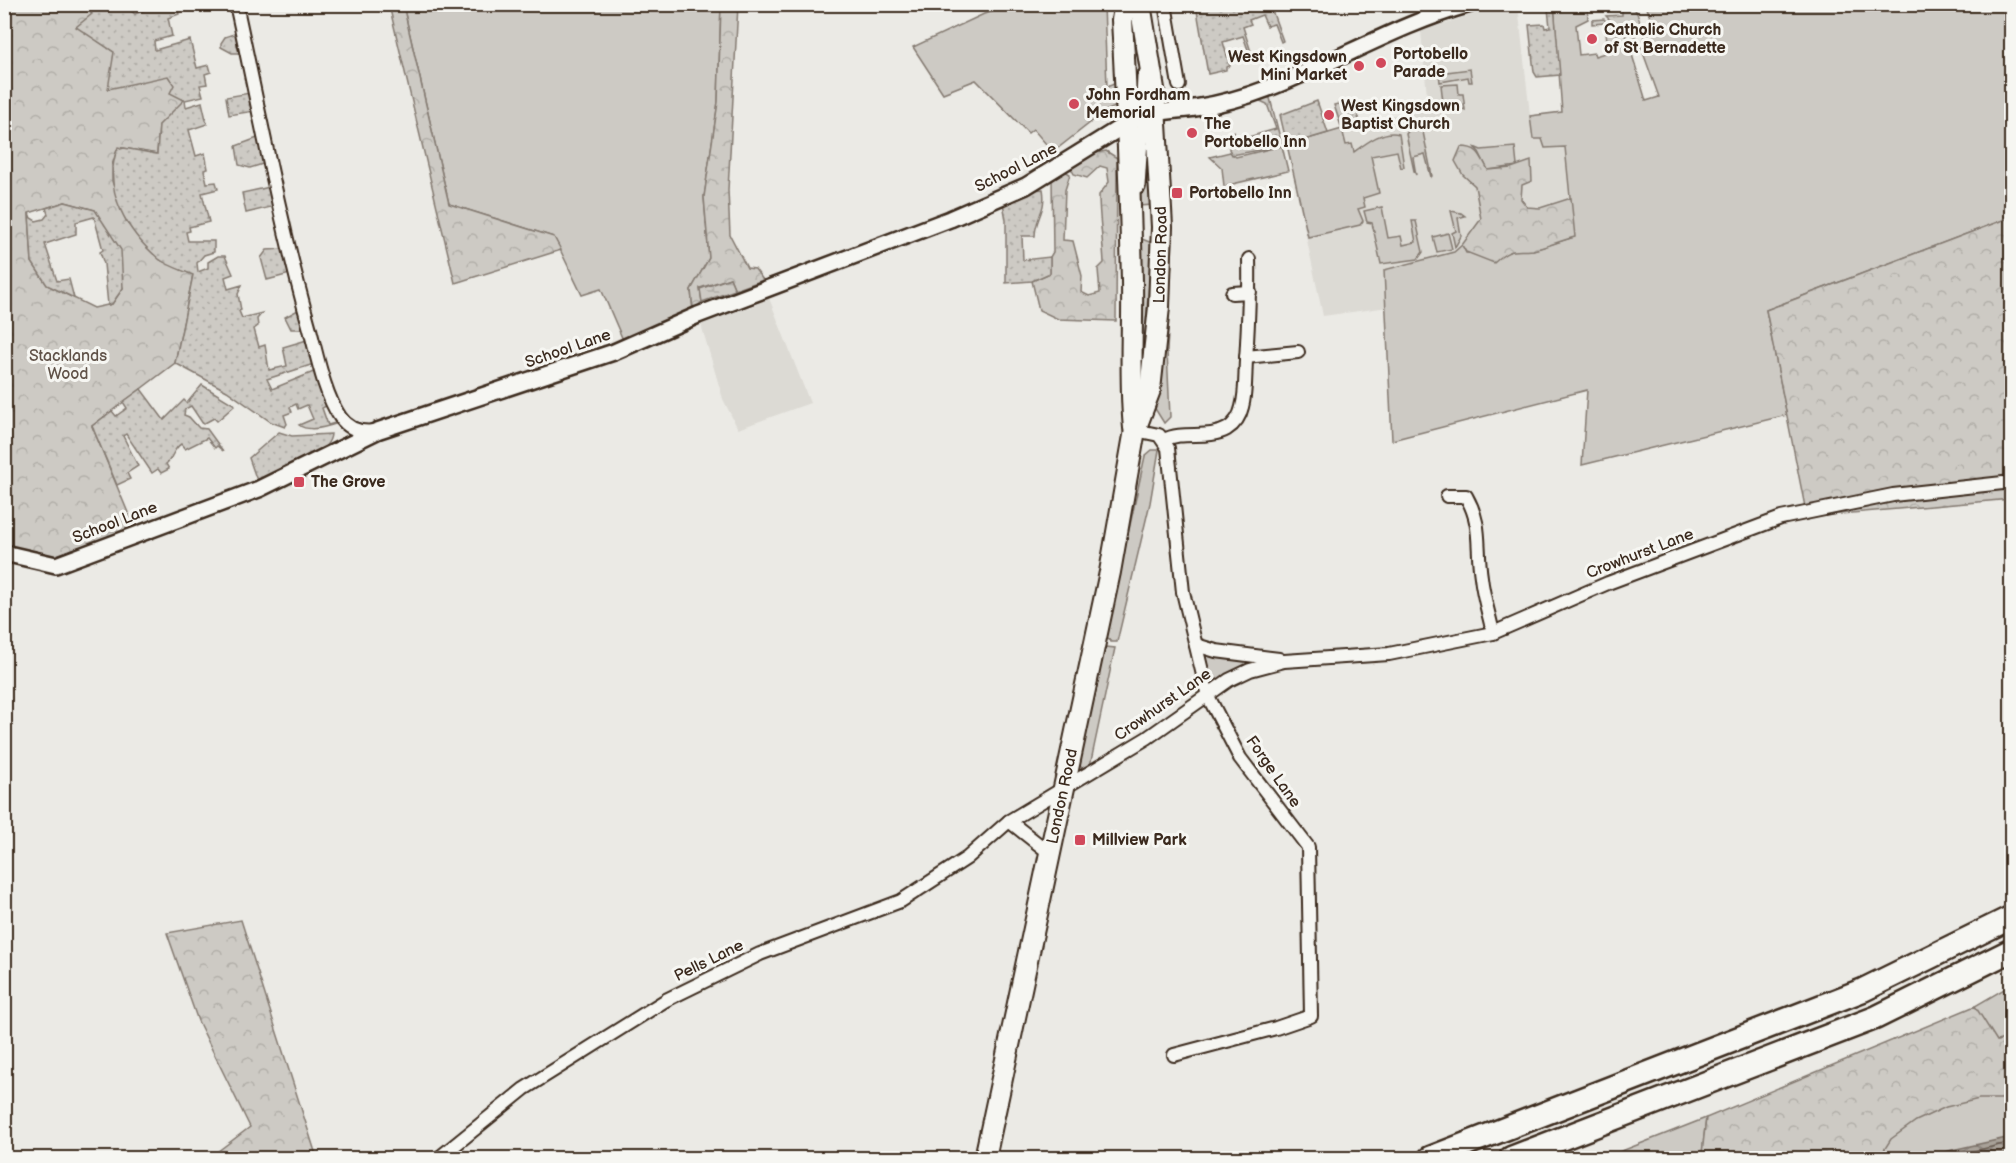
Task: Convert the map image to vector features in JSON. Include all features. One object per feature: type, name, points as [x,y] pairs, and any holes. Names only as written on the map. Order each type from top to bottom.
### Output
[{"type":"highway","points":[[1430,1158],[1863,990],[2012,917]]},
{"type":"highway","points":[[1511,1158],[1875,1018],[2012,950]]},
{"type":"main road","name":"London Road","points":[[985,1158],[1110,572],[1134,430],[1150,390],[1159,307],[1162,227],[1143,116],[1122,20],[1125,5]]},
{"type":"main road","name":"London Road","points":[[1134,430],[1130,386],[1131,224],[1143,116],[1140,8]]},
{"type":"street","points":[[236,4],[298,285],[322,374],[339,416],[348,426],[362,433],[377,431]]},
{"type":"street","points":[[1165,4],[1179,85]]},
{"type":"street","points":[[1143,116],[1205,106],[1250,95],[1314,70],[1410,24],[1470,4]]},
{"type":"street","points":[[1125,5],[1140,8]]},
{"type":"street","name":"School Lane","points":[[4,553],[56,565],[259,489],[377,431],[614,352],[698,315],[950,219],[1026,186],[1143,116]]},
{"type":"street","points":[[1134,430],[1155,433],[1164,440],[1171,436],[1217,433],[1234,424],[1243,405],[1250,292],[1249,259]]},
{"type":"street","points":[[1232,293],[1250,292]]},
{"type":"street","points":[[1246,357],[1298,352]]},
{"type":"street","name":"Forge Lane","points":[[1164,440],[1170,458],[1183,592],[1208,696],[1240,758],[1308,847],[1311,1016],[1276,1028],[1174,1055]]},
{"type":"street","name":"Crowhurst Lane","points":[[1065,788],[1147,738],[1239,675],[1284,661],[1389,654],[1493,633],[1608,583],[1781,518],[1893,495],[2012,482]]},
{"type":"street","points":[[1447,496],[1466,496],[1476,514],[1480,540],[1480,576],[1493,633]]},
{"type":"street","name":"Crowhurst Lane","points":[[1196,645],[1284,661]]},
{"type":"street","name":"Pells Lane","points":[[439,1158],[524,1089],[666,1000],[760,954],[901,901],[967,858],[1009,821],[1065,788]]},
{"type":"street","points":[[1009,821],[1051,854]]},
{"type":"shaded area","points":[[1501,5],[1518,5],[1530,115],[1565,146],[1573,221],[1392,440],[1388,307],[1323,316],[1293,174],[1321,167],[1346,145],[1342,129],[1428,106],[1421,31]]},
{"type":"shaded area","points":[[769,298],[810,403],[738,429],[723,399],[700,321],[751,307]]},
{"type":"green space","name":"Stacklands Wood","points":[[5,5],[89,5],[98,41],[114,52],[113,63],[168,76],[185,100],[159,125],[157,154],[118,147],[112,165],[112,181],[127,223],[160,260],[193,275],[175,363],[92,426],[136,532],[58,558],[5,547]],"holes":[[[65,202],[95,210],[123,288],[112,304],[94,308],[47,285],[32,262],[29,213]]]},
{"type":"green space","points":[[89,5],[128,5],[135,14],[157,5],[177,5],[179,14],[168,18],[172,36],[154,41],[155,50],[190,40],[197,68],[209,65],[211,72],[205,74],[207,84],[200,85],[203,96],[185,100],[186,107],[202,102],[207,124],[189,130],[196,156],[205,153],[208,169],[204,170],[207,183],[216,182],[218,189],[202,193],[209,222],[189,227],[190,231],[186,232],[188,241],[214,241],[214,252],[204,255],[197,263],[198,272],[208,268],[208,262],[218,256],[225,256],[233,274],[225,277],[228,289],[242,285],[238,294],[241,310],[239,311],[242,318],[262,313],[257,319],[258,326],[254,329],[259,347],[265,345],[269,370],[287,366],[283,347],[307,340],[314,364],[267,379],[272,389],[316,371],[328,405],[322,408],[328,425],[335,423],[334,417],[338,423],[318,428],[303,427],[299,425],[313,419],[307,405],[298,409],[296,404],[290,407],[292,412],[284,415],[287,424],[285,427],[271,422],[227,391],[175,363],[193,275],[159,259],[137,237],[128,224],[116,196],[113,165],[117,150],[124,148],[157,154],[159,125],[184,100],[170,93],[174,85],[168,76],[108,89],[114,52],[76,27],[92,14]]},
{"type":"green space","points":[[389,5],[403,5],[449,204],[554,237],[561,250],[455,283]]},
{"type":"green space","points":[[403,5],[721,5],[718,102],[704,197],[709,258],[691,290],[693,310],[623,340],[601,289],[582,295],[554,237],[449,204]]},
{"type":"green space","points":[[721,5],[738,5],[728,190],[730,235],[747,268],[755,269],[763,280],[735,290],[730,278],[700,288],[702,302],[693,310],[691,290],[709,258],[704,197],[718,102]]},
{"type":"green space","points":[[1015,5],[1104,5],[1107,87],[1114,84],[1115,67],[1121,80],[1119,101],[1115,107],[1104,112],[1053,152],[1033,129],[1028,133],[976,80],[943,93],[913,47],[984,14]]},
{"type":"green space","points":[[1196,5],[1270,5],[1283,41],[1281,42],[1274,24],[1267,26],[1262,15],[1249,20],[1251,24],[1243,27],[1253,58],[1251,58],[1243,36],[1223,42],[1230,66],[1226,67],[1226,70],[1208,74]]},
{"type":"green space","points":[[1539,5],[1554,5],[1560,75],[1537,77],[1534,72],[1529,25],[1544,24],[1545,28],[1550,27],[1548,9],[1541,9]]},
{"type":"green space","points":[[1554,5],[1587,5],[1588,19],[1576,25],[1579,55],[1594,53],[1595,56],[1608,52],[1605,23],[1592,24],[1592,20],[1604,19],[1630,48],[1646,101],[1659,97],[1641,47],[1651,20],[1646,5],[2011,5],[2011,217],[1766,310],[1787,415],[1582,465],[1587,390],[1392,440],[1384,270],[1454,252],[1462,245],[1466,253],[1503,254],[1519,248],[1533,250],[1574,237],[1565,147],[1545,148],[1542,139],[1533,139],[1530,116],[1562,112]]},
{"type":"green space","points":[[1622,5],[1632,5],[1638,14],[1640,29],[1630,41],[1606,16],[1622,15]]},
{"type":"green space","points":[[237,33],[241,53],[232,53],[221,47],[225,37]]},
{"type":"green space","points":[[1470,69],[1472,82],[1469,82],[1468,77],[1440,82],[1439,73]]},
{"type":"green space","points":[[1458,84],[1459,94],[1463,94],[1465,110],[1443,102],[1441,85]]},
{"type":"green space","points":[[250,93],[255,111],[229,115],[226,97]]},
{"type":"green space","points":[[1270,98],[1282,146],[1232,155],[1229,149],[1230,133],[1234,132],[1237,144],[1241,146],[1246,142],[1245,138],[1276,129],[1267,104],[1256,99]]},
{"type":"green space","points":[[1354,100],[1360,124],[1342,129],[1334,105]]},
{"type":"green space","points":[[1317,101],[1328,133],[1287,145],[1280,115]]},
{"type":"green space","points":[[1422,127],[1431,177],[1425,154],[1413,157],[1416,175],[1406,134],[1409,130]]},
{"type":"green space","points":[[1342,129],[1346,145],[1352,144],[1354,152],[1381,135],[1399,134],[1404,167],[1401,168],[1397,151],[1371,156],[1379,193],[1363,198],[1365,207],[1358,209],[1363,221],[1360,225],[1308,237],[1287,145]]},
{"type":"green space","points":[[260,137],[266,163],[250,168],[239,165],[236,146]]},
{"type":"green space","points":[[1149,138],[1154,205],[1138,206],[1143,153]]},
{"type":"green space","points":[[1282,146],[1288,171],[1224,186],[1222,168],[1210,157],[1230,152],[1236,157]]},
{"type":"green space","points":[[1461,147],[1475,150],[1488,170],[1511,168],[1531,161],[1532,181],[1522,185],[1521,199],[1527,207],[1540,208],[1571,198],[1575,237],[1533,250],[1509,252],[1494,263],[1466,252],[1462,245],[1481,219],[1475,186],[1463,175],[1455,161]]},
{"type":"green space","points":[[1474,147],[1481,150],[1515,147],[1517,166],[1488,170]]},
{"type":"green space","points":[[1106,151],[1117,158],[1116,321],[1058,319],[1039,310],[1032,281],[1050,273],[1050,257],[1053,252],[1052,176],[1065,171],[1070,174],[1065,190],[1063,240],[1073,241],[1082,276],[1081,292],[1089,296],[1100,293],[1098,269],[1104,263],[1099,195],[1109,182],[1107,168],[1100,166],[1087,178],[1074,174],[1070,166],[1091,154]]},
{"type":"green space","points":[[270,187],[275,206],[246,213],[242,193]]},
{"type":"green space","points":[[1043,189],[1042,209],[1035,236],[1022,236],[1023,260],[1050,257],[1050,273],[1032,281],[1006,283],[1006,220],[1003,203],[1032,190]]},
{"type":"green space","points":[[65,202],[95,210],[121,250],[123,288],[112,304],[108,305],[104,264],[100,252],[103,250],[94,217],[76,222],[76,234],[45,244],[57,281],[69,279],[74,298],[47,285],[32,262],[29,213],[36,221],[44,219],[48,214],[46,208]]},
{"type":"green space","points":[[1382,207],[1388,238],[1401,236],[1403,245],[1416,242],[1412,221],[1416,221],[1423,252],[1418,259],[1381,264],[1372,223],[1367,222],[1364,211]]},
{"type":"green space","points":[[1451,211],[1465,216],[1458,218],[1461,236],[1455,247],[1452,233],[1456,231]]},
{"type":"green space","points":[[2011,217],[2011,499],[1807,517],[1766,310]]},
{"type":"green space","points":[[1448,233],[1452,249],[1437,252],[1433,237]]},
{"type":"green space","points":[[1137,237],[1152,243],[1143,362]]},
{"type":"green space","points":[[1173,240],[1167,351],[1170,417],[1164,423],[1154,407],[1170,242]]},
{"type":"green space","points":[[283,249],[290,274],[267,280],[261,258],[267,250]]},
{"type":"green space","points":[[730,278],[735,290],[702,302],[700,289]]},
{"type":"green space","points":[[300,309],[304,329],[291,329],[285,317]]},
{"type":"green space","points":[[202,385],[235,405],[217,421],[214,418],[203,424],[191,406],[185,409],[184,415],[199,428],[207,429],[223,451],[217,446],[215,448],[207,438],[185,449],[181,444],[166,464],[169,469],[161,473],[158,469],[152,473],[126,434],[123,436],[138,466],[127,473],[130,479],[117,485],[92,426],[112,411],[116,416],[127,408],[123,402],[141,389],[164,420],[184,400],[187,403]]},
{"type":"green space","points":[[279,432],[292,436],[331,434],[322,450],[303,463],[262,482],[256,478],[249,458]]},
{"type":"green space","points":[[1152,450],[1159,450],[1150,503],[1117,642],[1111,642],[1106,636],[1145,456]]},
{"type":"green space","points":[[1106,647],[1115,648],[1090,766],[1082,768],[1079,765],[1102,654]]},
{"type":"green space","points":[[1206,652],[1262,662],[1213,686],[1209,681],[1203,657]]},
{"type":"green space","points":[[241,920],[317,1158],[209,1158],[250,1127],[198,1021],[167,933]]},
{"type":"green space","points":[[2011,985],[2011,1158],[1780,1158],[1975,1006]]},
{"type":"green space","points":[[1975,1006],[1997,1041],[2011,1037],[2011,1099],[1979,1099],[1946,1107],[1916,1121],[1891,1139],[1879,1158],[1704,1158],[1702,1154],[1706,1118]]},
{"type":"green space","points":[[1706,1118],[1702,1154],[1704,1158],[1604,1158]]},
{"type":"water","points":[[2011,1137],[2011,1158],[1927,1158],[1952,1150]]},
{"type":"place","name":"Catholic Church of St Bernadette","points":[[1592,39]]},
{"type":"place","name":"Portobello Parade","points":[[1381,63]]},
{"type":"place","name":"West Kingsdown Mini Market","points":[[1359,66]]},
{"type":"place","name":"John Fordham Memorial","points":[[1074,104]]},
{"type":"place","name":"West Kingsdown Baptist Church","points":[[1329,115]]},
{"type":"place","name":"The Portobello Inn","points":[[1192,133]]},
{"type":"place","name":"Portobello Inn","points":[[1177,193]]},
{"type":"place","name":"The Grove","points":[[299,482]]},
{"type":"place","name":"Millview Park","points":[[1080,840]]}]
